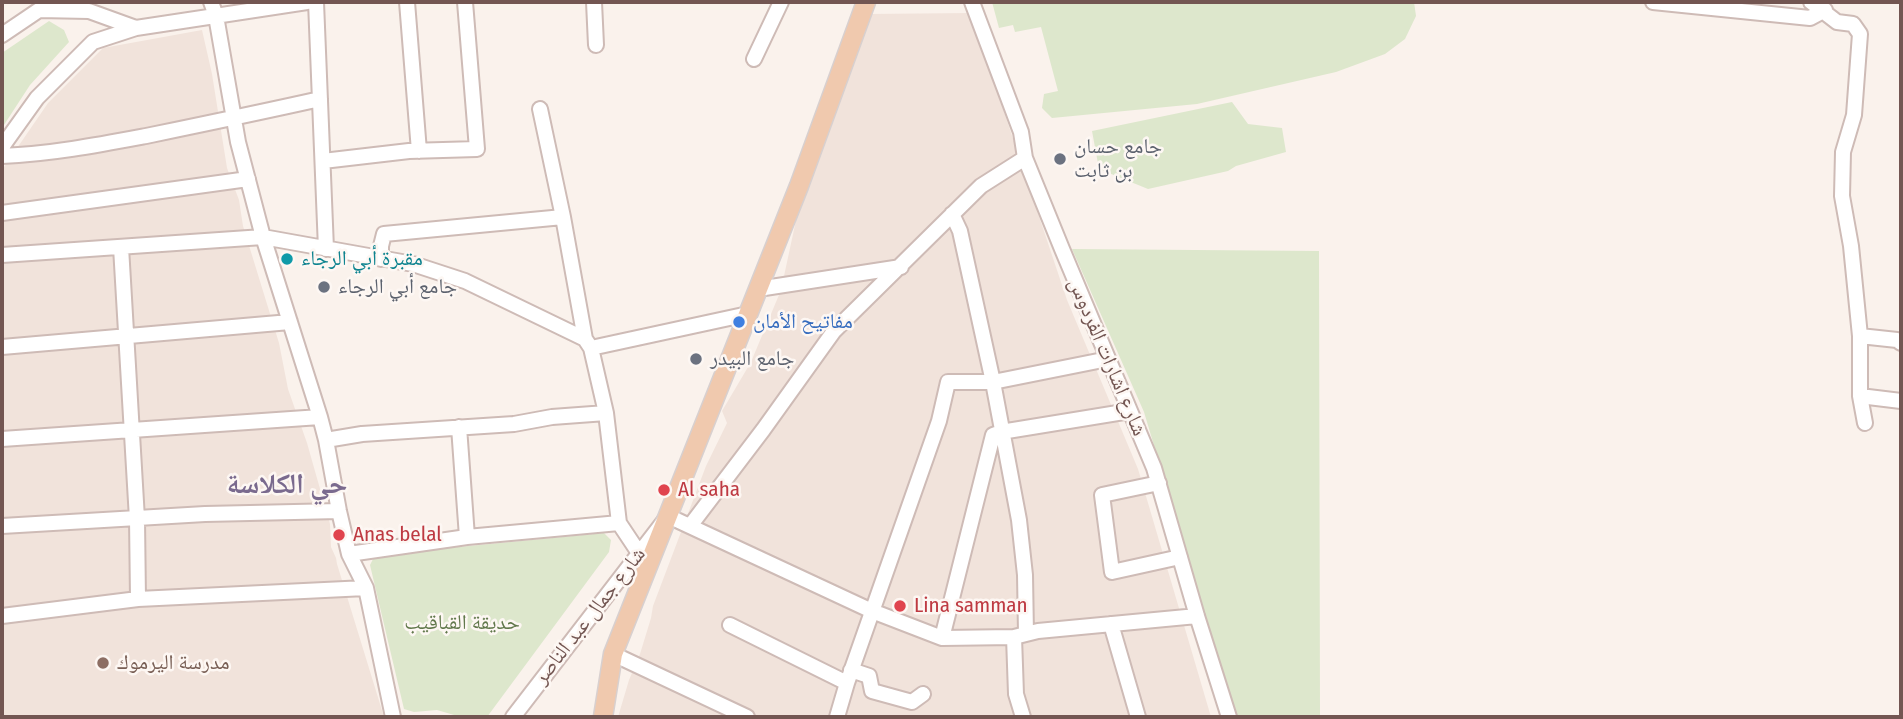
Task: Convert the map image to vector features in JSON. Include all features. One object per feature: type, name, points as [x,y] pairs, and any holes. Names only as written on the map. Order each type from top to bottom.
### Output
[{"type":"main road","points":[[603,717],[613,654],[799,186],[866,2]]},
{"type":"street","points":[[2,147],[37,98],[93,42],[136,28],[214,9],[307,2]]},
{"type":"street","points":[[316,2],[326,249]]},
{"type":"street","points":[[407,2],[419,151]]},
{"type":"street","points":[[323,161],[419,151],[477,149],[464,2]]},
{"type":"street","points":[[594,2],[596,45]]},
{"type":"street","points":[[754,59],[780,2]]},
{"type":"street","name":"شارع اشارات الفردوس","points":[[972,2],[1021,132],[1025,158],[1154,468],[1229,717]]},
{"type":"street","points":[[1653,2],[1810,18],[1825,10]]},
{"type":"street","points":[[1811,2],[1825,10],[1837,22],[1853,24],[1860,34],[1854,115],[1843,152],[1843,196],[1860,336],[1860,396],[1865,423]]},
{"type":"street","points":[[214,9],[248,179],[263,237],[320,417],[349,554],[366,588],[393,717]]},
{"type":"street","points":[[2,35],[39,10],[89,11],[136,28]]},
{"type":"street","points":[[2,156],[34,155],[82,148],[234,119],[320,99]]},
{"type":"street","points":[[540,109],[588,343],[606,413],[619,523],[639,553]]},
{"type":"street","points":[[690,526],[834,331],[981,186],[1025,158]]},
{"type":"street","points":[[2,214],[248,179]]},
{"type":"street","points":[[952,214],[960,231],[993,382],[1019,520],[1025,575],[1016,694],[1023,717]]},
{"type":"street","points":[[382,259],[384,234],[563,217]]},
{"type":"street","points":[[2,255],[263,237],[413,264],[465,281],[588,343],[748,314]]},
{"type":"street","points":[[121,247],[137,519],[138,599]]},
{"type":"street","points":[[758,289],[901,267]]},
{"type":"street","points":[[2,347],[290,322]]},
{"type":"street","points":[[1860,336],[1897,340],[1901,343]]},
{"type":"street","points":[[837,717],[849,676],[940,421],[948,382],[993,382],[1108,359]]},
{"type":"street","points":[[1860,396],[1901,401]]},
{"type":"street","points":[[942,638],[993,435],[1130,411]]},
{"type":"street","points":[[326,440],[362,434],[514,424],[552,417],[606,413]]},
{"type":"street","points":[[2,439],[320,417]]},
{"type":"street","points":[[459,427],[467,537]]},
{"type":"street","points":[[1159,483],[1102,495],[1112,572],[1180,557]]},
{"type":"street","points":[[2,526],[205,514],[339,511]]},
{"type":"street","points":[[668,516],[872,611],[942,638],[1020,635],[1038,631],[1197,617]]},
{"type":"street","name":"شارع جمال عبد الناصر","points":[[513,717],[668,516]]},
{"type":"street","points":[[349,554],[467,537],[619,523]]},
{"type":"street","points":[[2,615],[138,599],[366,588]]},
{"type":"street","points":[[1111,624],[1138,717]]},
{"type":"street","points":[[730,625],[849,676],[869,676],[872,691],[912,702],[923,694]]},
{"type":"street","points":[[613,654],[747,717]]},
{"type":"shaded area","points":[[971,13],[1067,300],[1138,469],[1211,717],[618,717],[653,606],[706,466],[727,423],[722,411],[751,362],[781,290],[810,155],[867,14]]},
{"type":"shaded area","points":[[202,30],[227,168],[239,200],[243,226],[279,343],[288,389],[307,443],[330,524],[331,547],[384,717],[2,717],[2,170],[48,103],[103,48]]},
{"type":"green space","points":[[992,2],[1414,2],[1416,16],[1405,39],[1385,54],[1336,72],[1197,104],[1052,118],[1042,108],[1044,94],[1058,91],[1041,27],[1015,32],[1013,25],[999,28]]},
{"type":"green space","points":[[49,21],[64,30],[69,42],[30,85],[2,128],[2,53]]},
{"type":"green space","points":[[1232,102],[1248,124],[1282,128],[1286,152],[1236,166],[1228,171],[1148,189],[1099,169],[1092,131]]},
{"type":"green space","points":[[1072,249],[1319,251],[1320,717],[1235,717],[1144,412]]},
{"type":"green space","name":"حديقة القباقيب","points":[[604,533],[611,540],[609,552],[487,717],[461,717],[437,710],[414,712],[404,709],[370,565],[375,555]]},
{"type":"place","name":"جامع حسان بن ثابت","points":[[1060,159]]},
{"type":"place","name":"مقبرة أبي الرجاء","points":[[287,259]]},
{"type":"place","name":"جامع أبي الرجاء","points":[[324,287]]},
{"type":"place","name":"مفاتيح اﻷمان","points":[[739,322]]},
{"type":"place","name":"جامع البيدر","points":[[696,359]]},
{"type":"place","name":"Al saha","points":[[664,490]]},
{"type":"place","name":"Anas belal","points":[[339,535]]},
{"type":"place","name":"Lina samman","points":[[900,606]]},
{"type":"place","name":"مدرسة اليرموك","points":[[103,663]]},
{"type":"district","name":"حي الكلاسة","points":[[287,485]]}]
